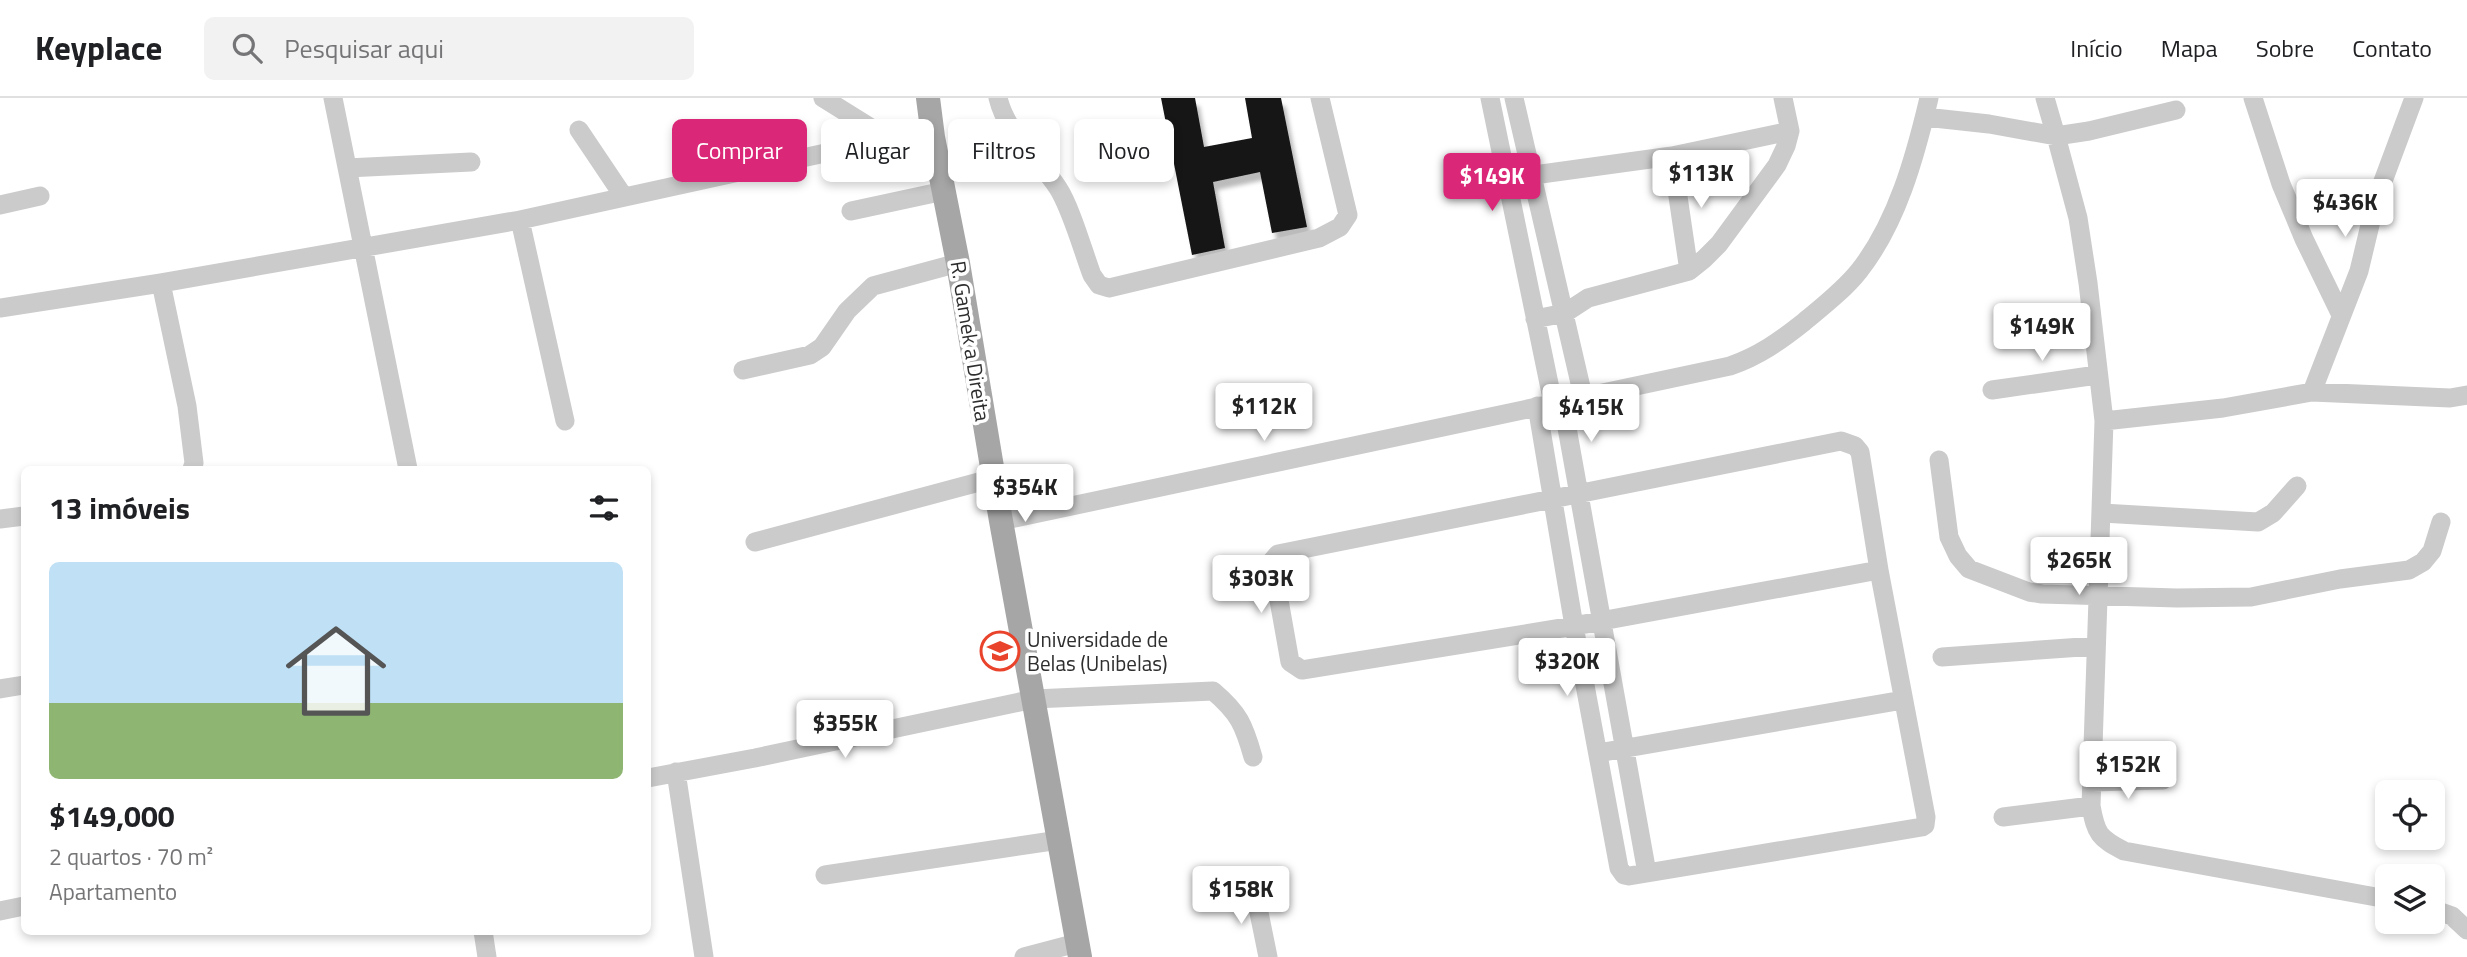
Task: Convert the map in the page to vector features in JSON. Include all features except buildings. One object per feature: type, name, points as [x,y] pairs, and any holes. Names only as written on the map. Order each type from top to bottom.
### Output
[{"type":"main road","name":"R. Gamek a Direita","points":[[928,98],[931,119]]},
{"type":"main road","name":"R. Gamek a Direita","points":[[934,142],[958,263],[1078,950]]},
{"type":"street","points":[[333,98],[407,466]]},
{"type":"street","points":[[823,98],[857,119]]},
{"type":"street","points":[[998,98],[1009,128],[1060,190],[1092,275],[1099,285],[1109,288],[1319,238],[1340,227],[1348,215],[1320,98]]},
{"type":"street","points":[[1490,98],[1551,403],[1580,495],[1647,873]]},
{"type":"street","points":[[1514,98],[1583,396]]},
{"type":"street","points":[[1535,319],[1565,313],[1588,298],[1689,271],[1719,244],[1777,165],[1790,131],[1783,98]]},
{"type":"street","points":[[2045,98],[2078,218],[2104,421],[2091,806],[2095,825],[2104,840],[2124,851],[2375,897]]},
{"type":"street","points":[[2253,98],[2295,217],[2341,315]]},
{"type":"street","points":[[2312,392],[2358,271],[2375,200],[2414,98]]},
{"type":"street","points":[[1001,521],[1730,366],[1753,358],[1774,346],[1817,312],[1859,272],[1887,226],[1915,155],[1927,108],[1989,124],[2056,136],[2089,131],[2176,110]]},
{"type":"street","points":[[579,130],[624,197]]},
{"type":"street","points":[[1506,181],[1531,175],[1672,156],[1790,131]]},
{"type":"street","points":[[0,308],[161,284],[520,220],[821,154]]},
{"type":"street","points":[[1672,156],[1689,271]]},
{"type":"street","points":[[347,167],[471,162]]},
{"type":"street","points":[[851,211],[944,191]]},
{"type":"street","points":[[0,205],[40,196]]},
{"type":"street","points":[[520,220],[565,421]]},
{"type":"street","points":[[743,370],[810,355],[822,346],[846,311],[873,286],[958,263]]},
{"type":"street","points":[[161,284],[187,406],[193,466]]},
{"type":"street","points":[[1530,290],[1559,286],[1588,298]]},
{"type":"street","points":[[1992,390],[2098,375]]},
{"type":"street","points":[[2104,421],[2223,408],[2312,392],[2450,398],[2467,395]]},
{"type":"street","points":[[1551,403],[1554,500],[1574,626],[1619,867],[1624,875],[1925,825],[1926,817],[1879,570],[1860,452],[1848,443],[1841,442],[1580,495],[1554,500],[1278,554],[1272,561],[1290,662],[1302,670],[1574,626],[1603,621],[1879,570]]},
{"type":"street","points":[[1939,460],[1949,537],[1958,556],[1969,569],[2029,592],[2099,597],[2251,597],[2340,579],[2409,570],[2423,562],[2432,551],[2441,522]]},
{"type":"street","points":[[755,542],[994,478]]},
{"type":"street","points":[[2102,513],[2258,522],[2273,513],[2297,486]]},
{"type":"street","points":[[0,519],[21,516]]},
{"type":"street","points":[[1942,657],[2096,646]]},
{"type":"street","points":[[0,689],[21,686]]},
{"type":"street","points":[[651,777],[1034,699],[1213,691],[1232,707],[1245,727],[1253,757]]},
{"type":"street","points":[[1598,753],[1903,700]]},
{"type":"street","points":[[676,772],[704,957]]},
{"type":"street","points":[[2092,782],[2164,780]]},
{"type":"street","points":[[2003,817],[2091,806]]},
{"type":"street","points":[[825,875],[1059,840]]},
{"type":"street","points":[[1254,888],[1268,957]]},
{"type":"street","points":[[0,911],[21,907]]},
{"type":"street","points":[[2445,914],[2452,916],[2467,930]]},
{"type":"street","points":[[484,935],[487,957]]},
{"type":"street","points":[[1024,957],[1078,950]]},
{"type":"place","name":"Universidade de Belas (Unibelas)","points":[[1000,651]]}]
